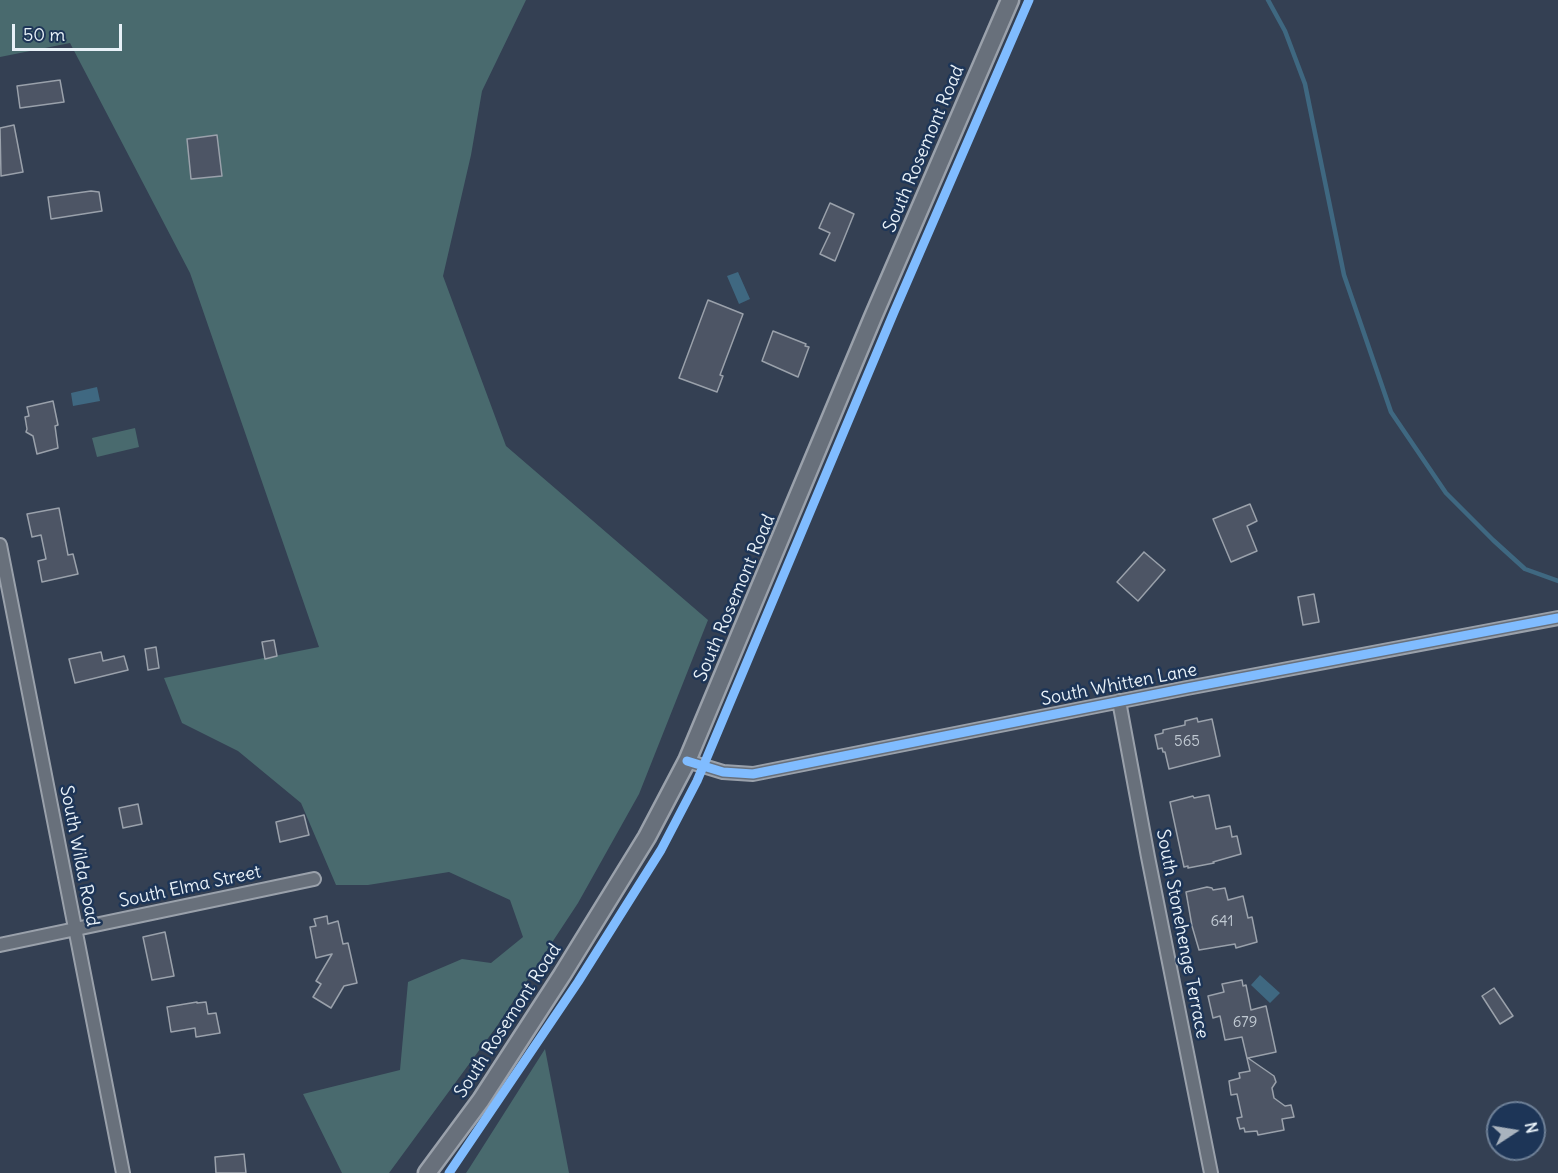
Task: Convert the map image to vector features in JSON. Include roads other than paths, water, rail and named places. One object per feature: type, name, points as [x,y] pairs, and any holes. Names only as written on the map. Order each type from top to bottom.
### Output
[{"type":"main road","name":"South Rosemont Road","points":[[427,1173],[486,1092],[562,975],[647,837],[687,761],[864,338],[1010,0]]},
{"type":"street","name":"South Wilda Road","points":[[0,545],[123,1173]]},
{"type":"street","name":"South Whitten Lane","points":[[687,761],[723,772],[753,774],[1119,701],[1558,618]]},
{"type":"street","name":"South Stonehenge Terrace","points":[[1119,701],[1210,1173]]},
{"type":"street","name":"South Elma Street","points":[[0,945],[314,879]]},
{"type":"water","points":[[738,272],[750,299],[739,304],[727,276]]},
{"type":"water","points":[[97,387],[100,401],[73,406],[71,393]]},
{"type":"water","points":[[1260,975],[1280,993],[1270,1003],[1251,985]]},
{"type":"waterway","points":[[1268,0],[1285,31],[1305,84],[1344,275],[1391,412],[1446,493],[1525,569],[1558,581]]}]
